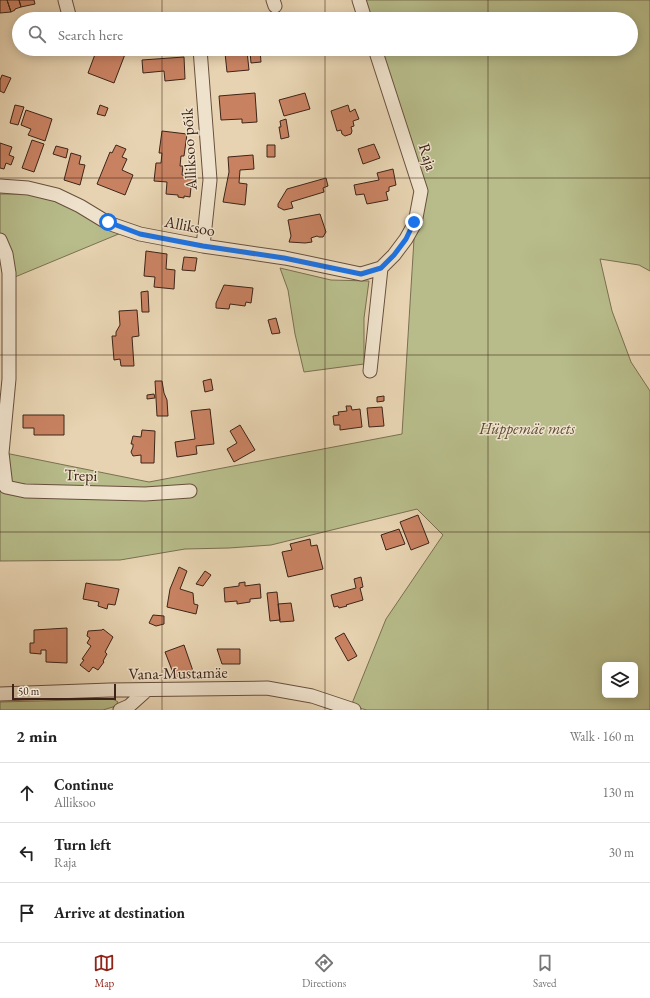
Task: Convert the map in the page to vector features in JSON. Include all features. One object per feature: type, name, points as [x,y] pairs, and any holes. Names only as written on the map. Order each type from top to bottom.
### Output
[{"type":"street","points":[[65,0],[68,12]]},
{"type":"street","points":[[359,0],[363,12]]},
{"type":"street","name":"Alliksoo põik","points":[[201,56],[210,180],[203,246]]},
{"type":"street","name":"Raja","points":[[377,56],[420,191],[414,222],[406,239],[394,255],[381,268]]},
{"type":"street","name":"Alliksoo","points":[[0,186],[28,188],[57,195],[114,225],[140,234],[203,246],[284,258],[361,274],[381,268]]},
{"type":"street","points":[[0,240],[6,254],[9,273],[9,379],[1,452]]},
{"type":"street","points":[[370,371],[381,268]]},
{"type":"street","name":"Trepi","points":[[1,452],[6,487],[25,491],[145,494],[190,491]]},
{"type":"street","name":"Vana-Mustamäe","points":[[0,694],[267,688],[312,696],[354,710]]},
{"type":"street","points":[[120,710],[129,706],[147,690]]},
{"type":"green space","name":"Hüppemäe mets","points":[[359,0],[650,0],[650,271],[639,265],[600,259],[612,311],[631,362],[650,391],[650,710],[367,710],[351,706],[386,619],[443,535],[417,509],[271,545],[185,549],[120,560],[0,561],[0,452],[149,482],[402,434],[415,223],[421,191],[377,56],[638,56],[638,12],[363,12]]},
{"type":"green space","points":[[0,194],[28,194],[69,205],[95,223],[121,233],[15,277],[12,254],[0,233]]},
{"type":"green space","points":[[280,268],[331,280],[369,281],[364,318],[364,364],[304,372],[295,334],[288,290]]},
{"type":"green space","points":[[113,699],[118,702],[116,706],[103,710],[0,710],[0,702]]},
{"type":"building","points":[[0,0],[7,0],[11,12],[0,13]]},
{"type":"building","points":[[7,0],[19,0],[21,7],[11,12]]},
{"type":"building","points":[[19,0],[34,0],[35,4],[21,7]]},
{"type":"building","points":[[94,56],[124,56],[114,83],[88,73]]},
{"type":"building","points":[[225,56],[248,56],[249,70],[227,72]]},
{"type":"building","points":[[250,56],[260,56],[261,62],[251,63]]},
{"type":"building","points":[[184,57],[185,79],[165,81],[164,71],[143,73],[142,60]]},
{"type":"building","points":[[2,75],[11,78],[4,93],[0,91],[0,80]]},
{"type":"building","points":[[255,93],[257,122],[242,123],[242,119],[221,120],[219,96]]},
{"type":"building","points":[[305,93],[310,109],[284,116],[279,100]]},
{"type":"building","points":[[15,105],[24,107],[18,125],[10,123]]},
{"type":"building","points":[[100,105],[108,108],[105,116],[97,114]]},
{"type":"building","points":[[348,105],[350,112],[355,109],[359,119],[353,121],[354,126],[351,127],[351,134],[345,136],[342,134],[341,130],[337,131],[331,111]]},
{"type":"building","points":[[26,110],[52,119],[45,141],[28,135],[31,129],[21,125]]},
{"type":"building","points":[[286,119],[289,137],[281,139],[279,127],[281,127],[280,121]]},
{"type":"building","points":[[162,131],[187,134],[184,156],[181,156],[180,166],[183,166],[182,175],[196,177],[194,188],[191,187],[190,197],[184,196],[184,198],[178,197],[178,195],[166,194],[167,182],[154,181],[156,163],[161,163],[162,153],[159,153]]},
{"type":"building","points":[[32,140],[44,144],[34,172],[22,168]]},
{"type":"building","points":[[0,143],[12,147],[9,155],[14,157],[11,165],[6,163],[4,169],[0,168]]},
{"type":"building","points":[[374,144],[380,158],[363,164],[358,149]]},
{"type":"building","points":[[116,145],[126,149],[122,157],[127,159],[122,170],[133,175],[125,195],[97,184],[110,152],[112,153]]},
{"type":"building","points":[[267,145],[275,145],[275,157],[267,157]]},
{"type":"building","points":[[56,146],[68,149],[66,158],[53,154]]},
{"type":"building","points":[[71,153],[81,156],[79,164],[85,165],[80,185],[64,180]]},
{"type":"building","points":[[253,155],[254,169],[240,170],[239,183],[247,184],[245,205],[223,202],[229,172],[228,157]]},
{"type":"building","points":[[393,169],[396,185],[389,187],[389,191],[386,192],[388,200],[367,204],[364,194],[356,195],[354,185],[379,180],[377,173]]},
{"type":"building","points":[[326,178],[328,186],[323,188],[324,192],[291,202],[293,208],[284,210],[278,207],[278,204],[287,189]]},
{"type":"building","points":[[320,214],[326,232],[323,237],[317,236],[311,238],[312,242],[289,242],[291,236],[288,220]]},
{"type":"building","points":[[146,251],[167,254],[166,269],[175,270],[174,289],[154,287],[155,277],[144,276]]},
{"type":"building","points":[[184,257],[197,258],[195,271],[182,270]]},
{"type":"building","points":[[224,285],[253,288],[251,303],[246,302],[245,306],[230,304],[229,309],[216,308],[216,303]]},
{"type":"building","points":[[148,291],[149,312],[142,312],[141,292]]},
{"type":"building","points":[[137,310],[139,336],[132,337],[134,366],[121,366],[120,359],[114,360],[112,336],[116,336],[116,332],[120,325],[119,311]]},
{"type":"building","points":[[276,318],[280,333],[272,334],[268,320]]},
{"type":"building","points":[[211,379],[213,390],[205,392],[203,381]]},
{"type":"building","points":[[155,381],[162,381],[167,400],[168,416],[157,416]]},
{"type":"building","points":[[154,394],[155,398],[147,399],[147,395]]},
{"type":"building","points":[[384,396],[384,401],[377,402],[377,397]]},
{"type":"building","points":[[346,406],[351,406],[352,410],[360,409],[362,427],[340,430],[340,425],[334,425],[333,416],[339,415],[338,412],[347,411]]},
{"type":"building","points":[[382,407],[384,426],[369,427],[367,408]]},
{"type":"building","points":[[210,409],[214,444],[196,446],[197,454],[177,457],[175,442],[195,439],[191,411]]},
{"type":"building","points":[[23,415],[64,415],[64,435],[34,435],[34,428],[23,428]]},
{"type":"building","points":[[240,425],[255,450],[234,462],[227,449],[237,443],[230,431]]},
{"type":"building","points":[[142,430],[155,431],[154,463],[141,463],[141,455],[133,456],[131,452],[133,447],[133,444],[131,444],[133,436],[141,437]]},
{"type":"building","points":[[418,515],[429,543],[411,550],[400,522]]},
{"type":"building","points":[[399,529],[405,544],[386,550],[381,535]]},
{"type":"building","points":[[310,539],[311,546],[317,545],[323,569],[288,577],[282,552],[292,550],[290,544]]},
{"type":"building","points":[[179,567],[187,571],[180,589],[193,593],[194,604],[198,605],[196,614],[167,607],[170,589]]},
{"type":"building","points":[[205,571],[211,575],[203,586],[196,584]]},
{"type":"building","points":[[361,577],[363,587],[360,588],[363,600],[339,608],[338,606],[334,607],[331,595],[356,588],[354,579]]},
{"type":"building","points":[[245,582],[245,586],[260,584],[261,598],[250,599],[250,602],[237,604],[237,601],[225,602],[224,588],[239,586],[239,583]]},
{"type":"building","points":[[86,583],[119,589],[115,605],[108,604],[107,609],[98,606],[99,602],[83,599]]},
{"type":"building","points":[[277,592],[280,620],[270,621],[267,593]]},
{"type":"building","points":[[291,603],[294,621],[280,622],[278,604]]},
{"type":"building","points":[[153,615],[164,616],[164,624],[156,626],[149,623]]},
{"type":"building","points":[[67,628],[67,663],[46,662],[46,650],[41,650],[41,654],[30,653],[30,643],[34,643],[34,630]]},
{"type":"building","points":[[103,629],[113,637],[105,652],[107,654],[103,661],[104,662],[98,670],[93,667],[89,672],[80,665],[84,660],[82,659],[91,646],[87,643],[90,638],[87,636],[88,631]]},
{"type":"building","points":[[344,633],[357,656],[348,661],[335,638]]},
{"type":"building","points":[[184,645],[193,671],[175,678],[165,652]]},
{"type":"building","points":[[217,649],[240,649],[240,664],[222,664]]},
{"type":"route","points":[[108,222],[140,234],[203,246],[284,258],[361,274],[381,268],[394,255],[406,239],[414,222]]}]
